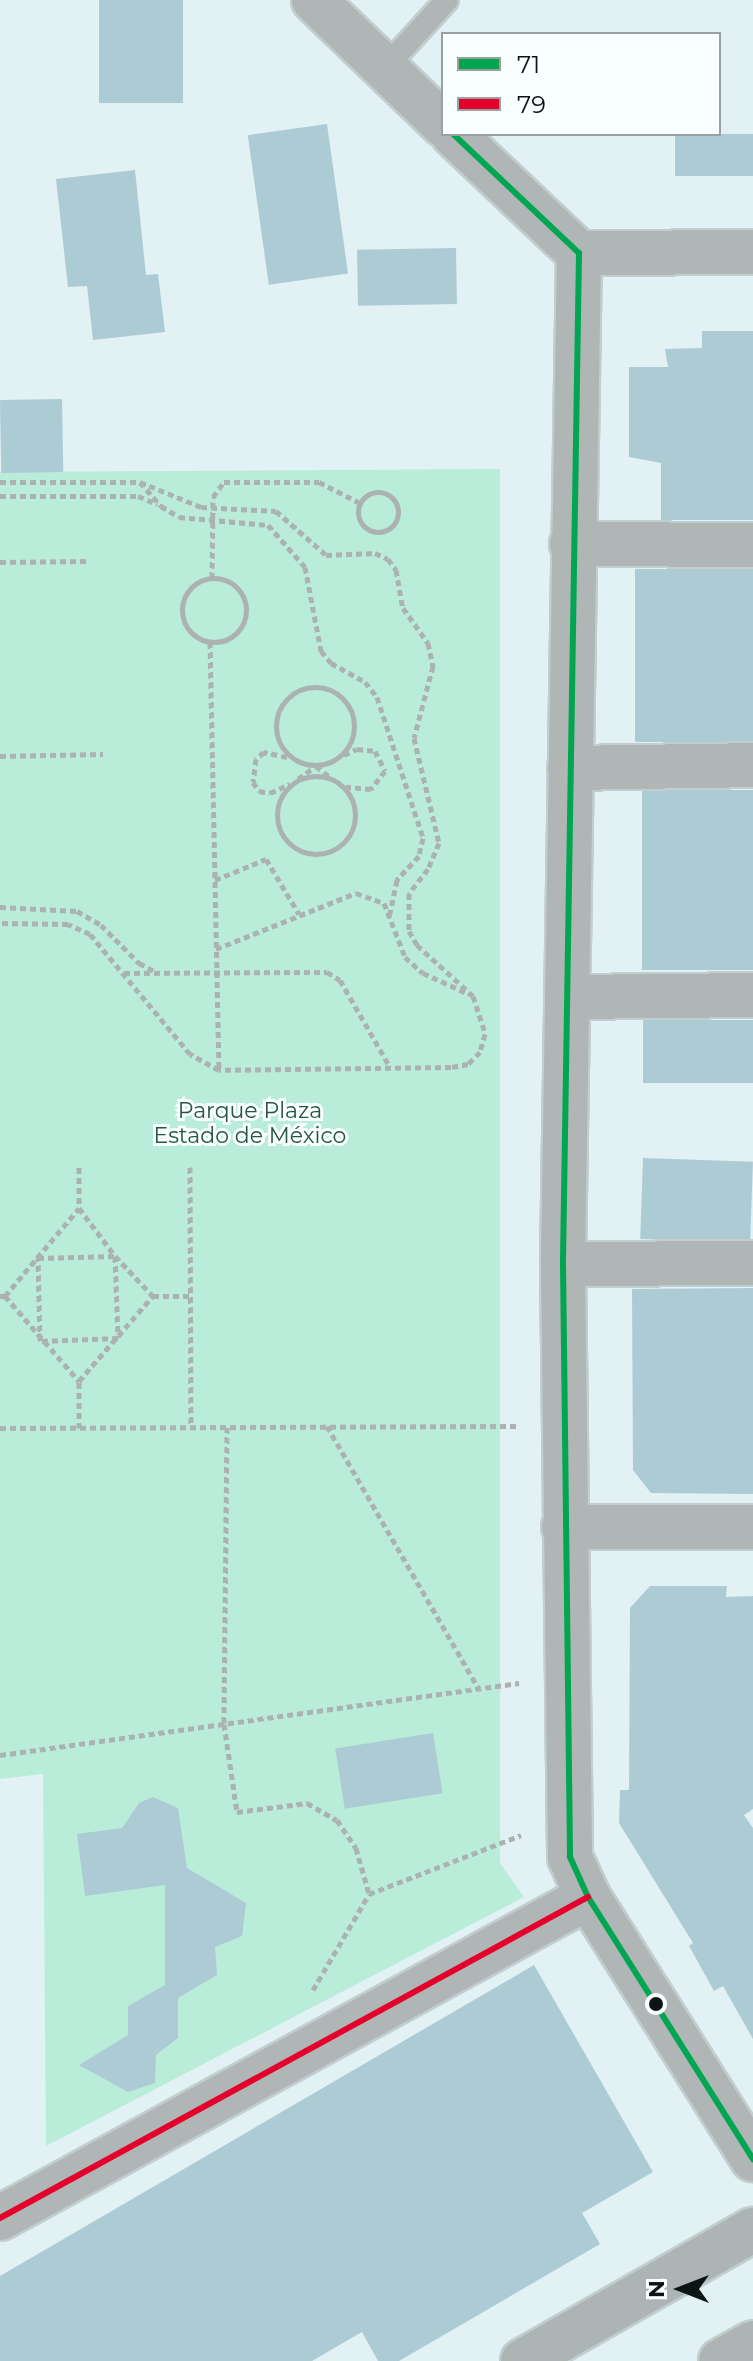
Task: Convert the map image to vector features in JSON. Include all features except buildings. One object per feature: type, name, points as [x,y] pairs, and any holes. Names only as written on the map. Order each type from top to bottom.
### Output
[{"type":"main road","points":[[523,2361],[753,2230]]},
{"type":"main road","points":[[721,2361],[753,2343]]},
{"type":"street","points":[[314,0],[441,122]]},
{"type":"street","points":[[455,136],[579,253],[753,252]]},
{"type":"street","points":[[579,253],[563,1264],[566,1817],[570,1857],[588,1897],[753,2159]]},
{"type":"street","points":[[572,544],[753,545]]},
{"type":"street","points":[[570,768],[753,765]]},
{"type":"street","points":[[567,997],[753,995]]},
{"type":"street","points":[[563,1264],[753,1263]]},
{"type":"street","points":[[564,1527],[753,1527]]},
{"type":"street","points":[[0,2218],[588,1897]]},
{"type":"lane","points":[[384,69],[447,0]]},
{"type":"path","points":[[0,482],[140,482],[159,486],[184,502],[276,511],[326,555],[375,553],[396,570],[399,598],[428,643],[433,666],[414,738],[439,843],[428,869],[409,893],[408,921],[417,945],[473,996],[485,1034],[480,1052],[468,1064],[219,1070],[190,1054],[90,934],[68,924],[0,923]]},
{"type":"path","points":[[140,482],[161,506]]},
{"type":"path","points":[[212,578],[215,488],[224,482],[319,482],[360,503]]},
{"type":"path","points":[[370,494],[390,496],[397,520],[383,532],[370,531],[360,522],[360,503],[370,494]]},
{"type":"path","points":[[0,496],[138,496],[179,517],[268,525],[305,567],[321,651],[331,663],[365,682],[377,697],[423,838],[419,856],[397,880],[390,914]]},
{"type":"path","points":[[0,562],[90,561]]},
{"type":"path","points":[[212,578],[239,590],[246,609],[231,637],[210,642],[191,634],[182,614],[187,593],[212,578]]},
{"type":"path","points":[[210,642],[219,1070]]},
{"type":"path","points":[[292,758],[277,737],[277,712],[294,692],[319,686],[343,697],[351,709],[353,735],[340,756]]},
{"type":"path","points":[[385,771],[375,751],[357,749],[316,766],[296,781],[270,793],[259,791],[253,782],[252,770],[264,752],[316,766],[345,787],[371,789],[385,771],[400,767]]},
{"type":"path","points":[[0,756],[103,754]]},
{"type":"path","points":[[334,780],[321,776],[296,781],[279,802],[278,827],[293,847],[318,856],[342,846],[355,824],[356,811],[345,787]]},
{"type":"path","points":[[215,880],[266,859],[299,914]]},
{"type":"path","points":[[216,949],[356,893],[384,903],[405,957],[423,973],[473,996]]},
{"type":"path","points":[[0,907],[77,911],[101,925],[139,963],[159,973]]},
{"type":"path","points":[[124,973],[327,972],[340,980],[390,1068]]},
{"type":"path","points":[[79,1167],[79,1208],[115,1256],[153,1296],[190,1296]]},
{"type":"path","points":[[190,1167],[191,1427]]},
{"type":"path","points":[[79,1208],[3,1296],[40,1341],[79,1381]]},
{"type":"path","points":[[38,1258],[115,1256]]},
{"type":"path","points":[[115,1256],[118,1338]]},
{"type":"path","points":[[38,1258],[40,1341]]},
{"type":"path","points":[[79,1428],[79,1381],[153,1296]]},
{"type":"path","points":[[40,1341],[118,1338]]},
{"type":"path","points":[[327,1426],[478,1688]]},
{"type":"path","points":[[227,1427],[224,1724],[237,1812],[307,1803],[337,1820],[356,1848],[369,1894]]},
{"type":"path","points":[[0,1428],[563,1427]]},
{"type":"path","points":[[0,1755],[567,1676]]},
{"type":"path","points":[[307,2000],[369,1894],[566,1817]]},
{"type":"green space","name":"Parque Plaza Estado de México","points":[[500,469],[500,1863],[524,1897],[46,2146],[43,1774],[0,1779],[0,472]]},
{"type":"transit line","name":"71","points":[[455,136],[579,253],[563,1264],[570,1857],[588,1897],[753,2159]]},
{"type":"transit line","name":"79","points":[[0,2218],[588,1897]]}]
